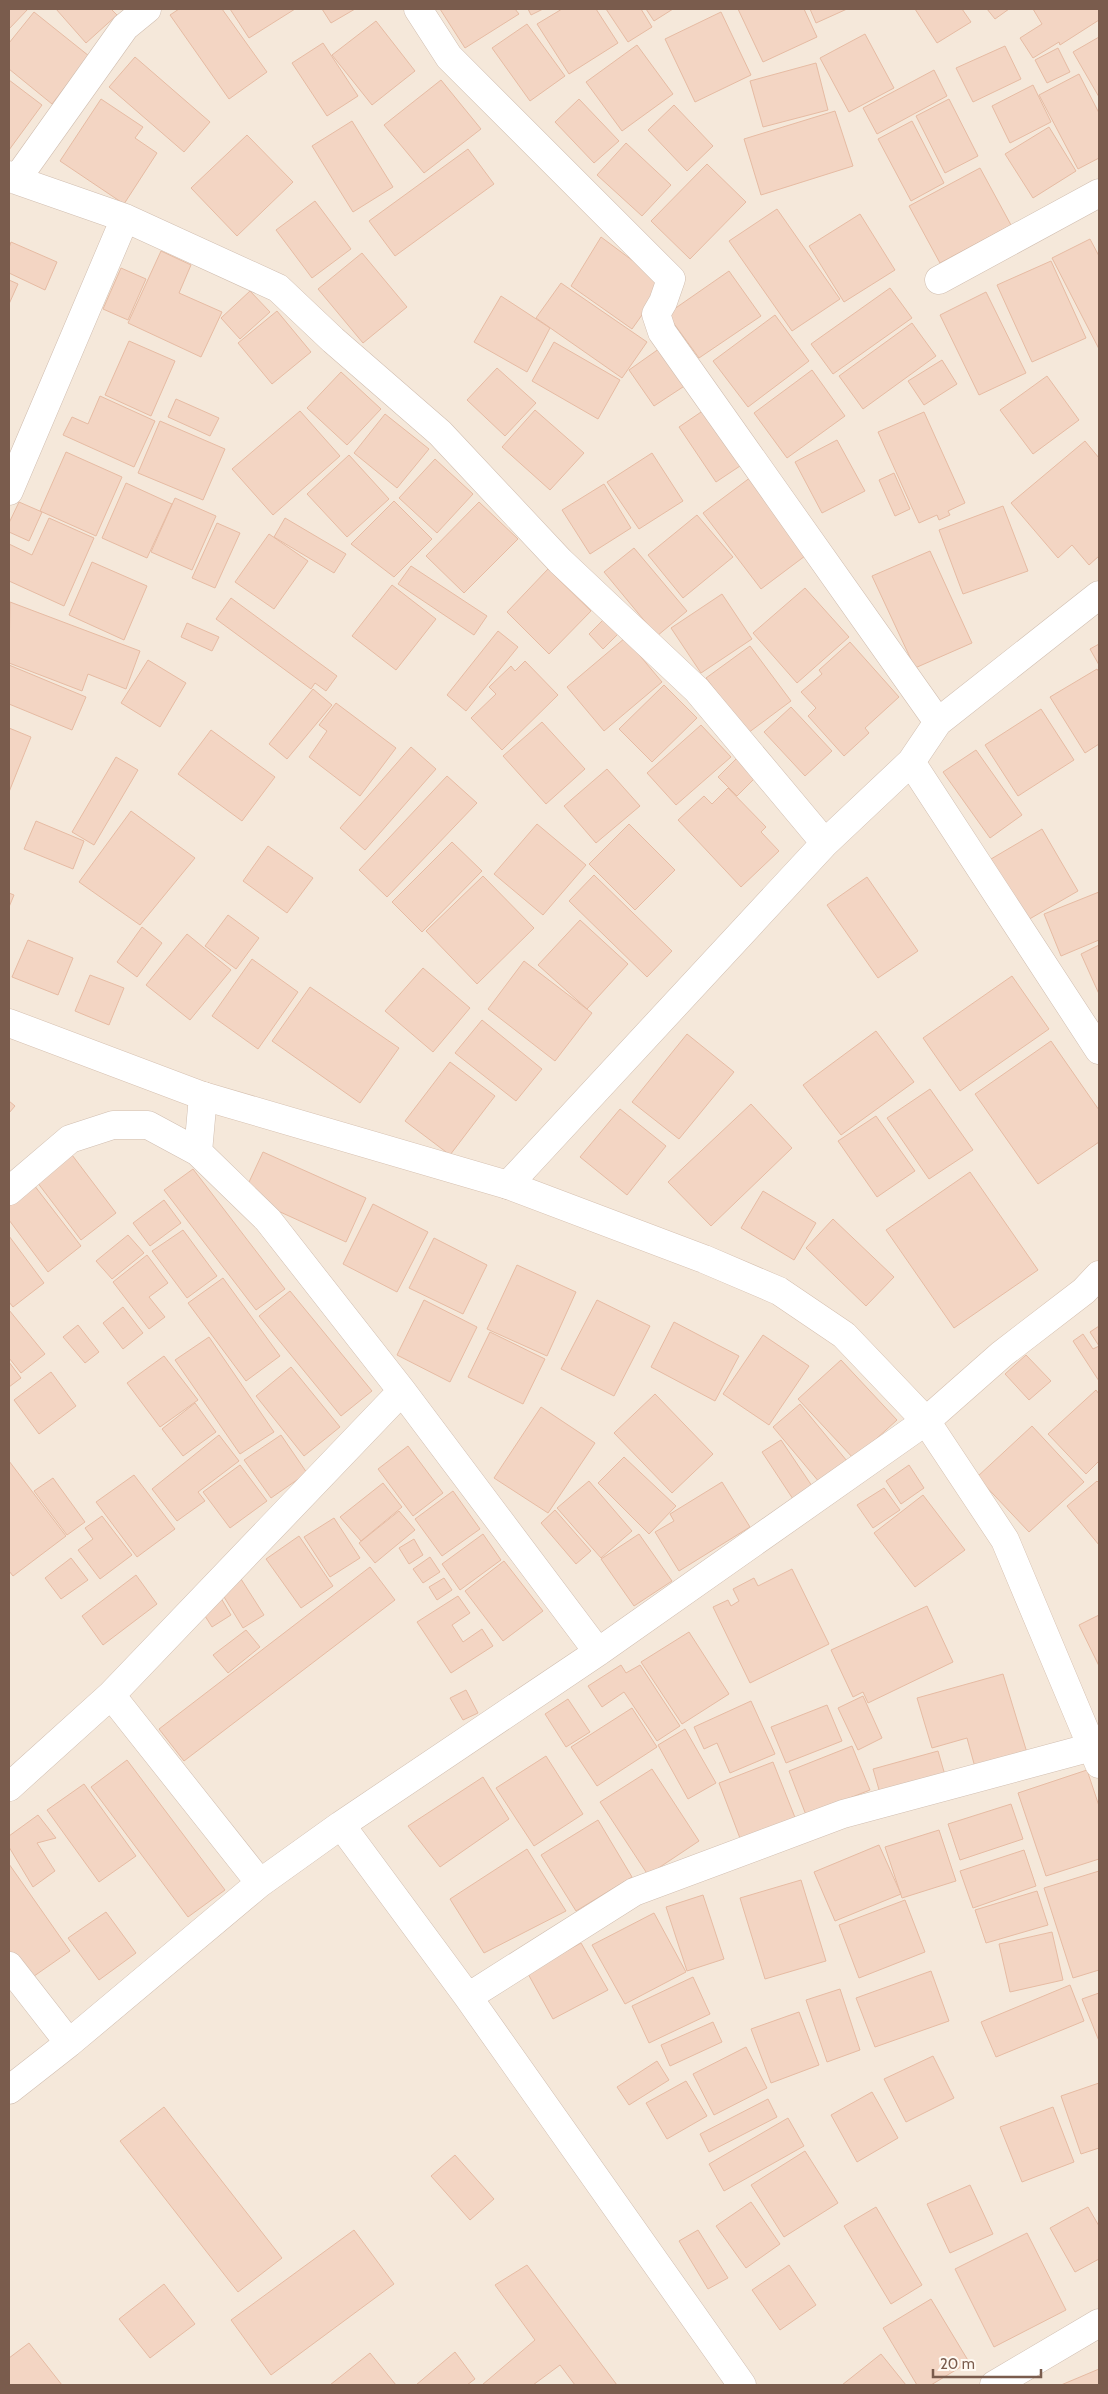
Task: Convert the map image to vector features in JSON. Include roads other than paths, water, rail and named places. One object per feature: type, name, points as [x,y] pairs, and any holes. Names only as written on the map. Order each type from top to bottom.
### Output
[{"type":"street","points":[[147,9],[126,27],[13,177],[125,218],[278,288],[333,340],[440,433],[560,561],[697,690],[825,843]]},
{"type":"street","points":[[418,9],[449,57],[671,279],[663,302],[656,314],[662,332],[938,722]]},
{"type":"street","points":[[939,280],[1097,202]]},
{"type":"street","points":[[9,491],[125,218]]},
{"type":"street","points":[[508,1185],[825,843],[911,762],[938,722],[1099,595]]},
{"type":"street","points":[[911,762],[1099,1050]]},
{"type":"street","points":[[9,1023],[203,1096],[508,1185],[704,1259],[779,1291],[844,1335],[926,1421],[1005,1540],[1096,1755],[843,1814],[634,1892],[468,1997]]},
{"type":"street","points":[[198,1152],[203,1096]]},
{"type":"street","points":[[9,1191],[70,1139],[113,1126],[148,1126],[198,1152],[268,1220],[402,1391],[598,1652]]},
{"type":"street","points":[[9,2090],[69,2043],[260,1883],[341,1825],[598,1652],[926,1421],[1002,1354],[1094,1287]]},
{"type":"street","points":[[9,1787],[110,1694],[402,1391]]},
{"type":"street","points":[[110,1694],[260,1883]]},
{"type":"street","points":[[341,1825],[468,1997],[742,2385]]},
{"type":"street","points":[[9,1966],[69,2043]]},
{"type":"street","points":[[994,2385],[1099,2323]]}]
